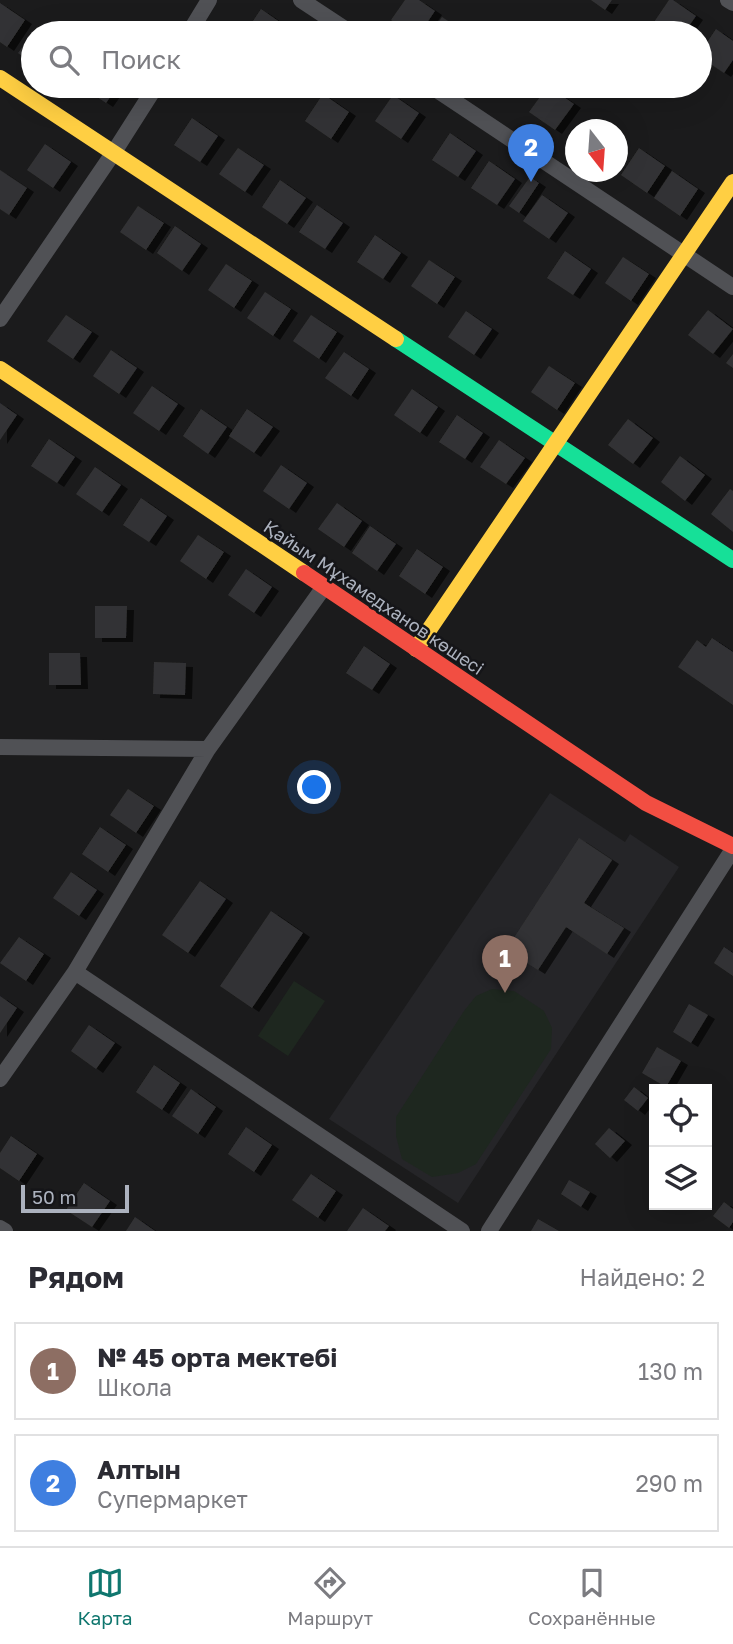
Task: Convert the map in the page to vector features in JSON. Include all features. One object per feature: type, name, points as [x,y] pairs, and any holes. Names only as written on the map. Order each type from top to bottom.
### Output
[{"type":"street","points":[[196,21],[209,0]]},
{"type":"street","points":[[301,0],[333,21]]},
{"type":"street","points":[[728,0],[733,3]]},
{"type":"street","points":[[0,78],[21,92]]},
{"type":"street","points":[[31,98],[733,561]]},
{"type":"street","points":[[0,319],[148,98]]},
{"type":"street","points":[[449,98],[733,287]]},
{"type":"street","points":[[416,649],[733,182]]},
{"type":"street","name":"Қайым Мұхамедханов көшесі","points":[[0,369],[646,803],[733,848]]},
{"type":"street","points":[[0,1079],[75,972],[208,749],[324,587]]},
{"type":"street","points":[[0,747],[208,749]]},
{"type":"street","points":[[489,1231],[733,848]]},
{"type":"street","points":[[75,972],[462,1231]]},
{"type":"street","points":[[0,1228],[5,1231]]},
{"type":"shaded area","points":[[550,793],[625,842],[630,834],[679,867],[458,1203],[329,1119]]},
{"type":"shaded area","points":[[294,981],[325,1001],[288,1056],[258,1036]]},
{"type":"shaded area","points":[[492,989],[514,991],[544,1011],[552,1028],[551,1049],[476,1164],[458,1173],[432,1177],[402,1159],[396,1136],[396,1117],[464,1011],[476,996]]},
{"type":"building","points":[[405,0],[419,0],[435,11],[428,21],[391,20]]},
{"type":"building","points":[[591,0],[612,0],[605,10]]},
{"type":"building","points":[[669,0],[696,16],[692,21],[655,21]]},
{"type":"building","points":[[0,3],[25,20],[21,21],[21,26],[7,47],[0,42]]},
{"type":"building","points":[[261,9],[278,21],[253,21]]},
{"type":"building","points":[[716,29],[733,41],[733,60],[724,73],[712,65],[712,35]]},
{"type":"building","points":[[320,98],[329,98],[349,112],[331,139],[305,121]]},
{"type":"building","points":[[391,98],[397,98],[419,113],[401,139],[375,121]]},
{"type":"building","points":[[539,98],[565,98],[574,104],[555,130],[529,112]]},
{"type":"building","points":[[192,118],[218,136],[200,162],[174,145]]},
{"type":"building","points":[[450,133],[476,151],[458,177],[432,160]]},
{"type":"building","points":[[45,144],[71,162],[53,188],[27,170]]},
{"type":"building","points":[[238,148],[264,165],[245,192],[219,174]]},
{"type":"building","points":[[639,148],[665,166],[647,193],[628,180],[628,164]]},
{"type":"building","points":[[489,161],[515,179],[497,205],[471,188]]},
{"type":"building","points":[[0,170],[27,188],[9,215],[0,209]]},
{"type":"building","points":[[672,171],[698,189],[680,216],[654,198]]},
{"type":"building","points":[[530,177],[539,183],[519,213],[509,206]]},
{"type":"building","points":[[280,180],[306,198],[287,224],[262,207]]},
{"type":"building","points":[[542,195],[568,213],[549,239],[523,221]]},
{"type":"building","points":[[317,205],[343,223],[325,249],[299,232]]},
{"type":"building","points":[[138,206],[164,223],[146,250],[120,232]]},
{"type":"building","points":[[175,226],[201,244],[182,271],[157,253]]},
{"type":"building","points":[[375,235],[401,253],[383,279],[357,262]]},
{"type":"building","points":[[565,251],[591,269],[573,295],[547,278]]},
{"type":"building","points":[[623,257],[649,274],[631,301],[605,283]]},
{"type":"building","points":[[429,260],[455,277],[437,304],[411,286]]},
{"type":"building","points":[[226,264],[252,281],[234,308],[208,290]]},
{"type":"building","points":[[265,292],[291,309],[273,336],[247,318]]},
{"type":"building","points":[[708,310],[733,329],[713,354],[688,335]]},
{"type":"building","points":[[466,311],[492,329],[474,355],[448,337]]},
{"type":"building","points":[[66,315],[92,332],[73,359],[47,341]]},
{"type":"building","points":[[311,315],[337,332],[319,359],[293,341]]},
{"type":"building","points":[[111,350],[137,368],[119,394],[93,376]]},
{"type":"building","points":[[344,352],[369,369],[351,396],[325,378]]},
{"type":"building","points":[[733,354],[733,368],[726,363]]},
{"type":"building","points":[[549,366],[575,383],[557,410],[531,392]]},
{"type":"building","points":[[152,386],[178,404],[159,431],[133,413]]},
{"type":"building","points":[[412,389],[438,407],[420,433],[394,415]]},
{"type":"building","points":[[0,403],[17,415],[0,440]]},
{"type":"building","points":[[201,409],[227,427],[208,454],[183,436]]},
{"type":"building","points":[[247,409],[273,427],[254,453],[229,436]]},
{"type":"building","points":[[457,415],[483,433],[465,459],[439,442]]},
{"type":"building","points":[[628,419],[653,438],[633,464],[608,445]]},
{"type":"building","points":[[49,439],[75,457],[57,483],[31,466]]},
{"type":"building","points":[[499,440],[525,458],[506,484],[480,467]]},
{"type":"building","points":[[680,456],[705,475],[685,501],[661,482]]},
{"type":"building","points":[[281,465],[307,483],[289,509],[263,491]]},
{"type":"building","points":[[95,467],[121,485],[102,512],[76,494]]},
{"type":"building","points":[[730,489],[733,491],[733,532],[711,514]]},
{"type":"building","points":[[141,498],[167,516],[149,542],[123,525]]},
{"type":"building","points":[[337,503],[362,521],[344,547],[318,529]]},
{"type":"building","points":[[370,526],[396,544],[377,571],[352,553]]},
{"type":"building","points":[[198,535],[224,552],[206,579],[180,561]]},
{"type":"building","points":[[417,549],[443,567],[425,594],[399,576]]},
{"type":"building","points":[[246,569],[272,587],[254,613],[228,595]]},
{"type":"building","points":[[95,606],[127,606],[126,638],[95,638]]},
{"type":"building","points":[[712,638],[733,652],[733,705],[678,667],[697,640],[706,647]]},
{"type":"building","points":[[364,646],[390,664],[372,690],[346,673]]},
{"type":"building","points":[[49,653],[80,653],[81,685],[49,685]]},
{"type":"building","points":[[154,662],[186,663],[185,695],[153,694]]},
{"type":"building","points":[[128,789],[154,806],[136,833],[110,815]]},
{"type":"building","points":[[100,827],[126,845],[108,872],[82,854]]},
{"type":"building","points":[[579,838],[612,860],[584,903],[624,928],[607,954],[566,927],[538,970],[506,950]]},
{"type":"building","points":[[71,872],[97,890],[79,916],[53,898]]},
{"type":"building","points":[[200,881],[226,899],[188,953],[162,935]]},
{"type":"building","points":[[271,911],[303,933],[252,1008],[220,986]]},
{"type":"building","points":[[19,937],[44,954],[26,981],[0,963]]},
{"type":"building","points":[[724,947],[733,953],[733,976],[714,963]]},
{"type":"building","points":[[0,996],[17,1008],[0,1033]]},
{"type":"building","points":[[689,1004],[708,1015],[691,1043],[673,1032]]},
{"type":"building","points":[[89,1025],[115,1043],[96,1069],[71,1051]]},
{"type":"building","points":[[657,1047],[681,1061],[668,1084],[661,1084],[642,1073]]},
{"type":"building","points":[[154,1065],[180,1083],[162,1110],[136,1092]]},
{"type":"building","points":[[634,1087],[648,1098],[638,1111],[624,1100]]},
{"type":"building","points":[[191,1089],[216,1107],[198,1134],[172,1116]]},
{"type":"building","points":[[246,1127],[272,1145],[254,1172],[228,1154]]},
{"type":"building","points":[[609,1128],[625,1141],[610,1158],[595,1144]]},
{"type":"building","points":[[11,1136],[37,1154],[19,1181],[0,1168],[0,1153]]},
{"type":"building","points":[[311,1174],[336,1191],[318,1218],[292,1200]]},
{"type":"building","points":[[569,1180],[590,1192],[581,1207],[561,1194]]},
{"type":"building","points":[[84,1183],[110,1201],[92,1227],[66,1210]]},
{"type":"building","points":[[724,1202],[733,1209],[733,1222],[729,1228],[713,1216]]},
{"type":"building","points":[[363,1208],[389,1226],[385,1231],[347,1231]]},
{"type":"building","points":[[135,1217],[155,1231],[126,1231]]},
{"type":"building","points":[[538,1219],[559,1231],[531,1231]]},
{"type":"traffic: fast","points":[[396,339],[733,560]]},
{"type":"traffic: slow","points":[[0,78],[21,92]]},
{"type":"traffic: slow","points":[[30,98],[396,339]]},
{"type":"traffic: slow","points":[[416,649],[733,182]]},
{"type":"traffic: slow","points":[[0,369],[304,573]]},
{"type":"traffic: jam","points":[[304,573],[646,803],[733,846]]},
{"type":"place","name":"Алтын","points":[[531,182]]},
{"type":"place","name":"№ 45 орта мектебі","points":[[505,993]]}]
